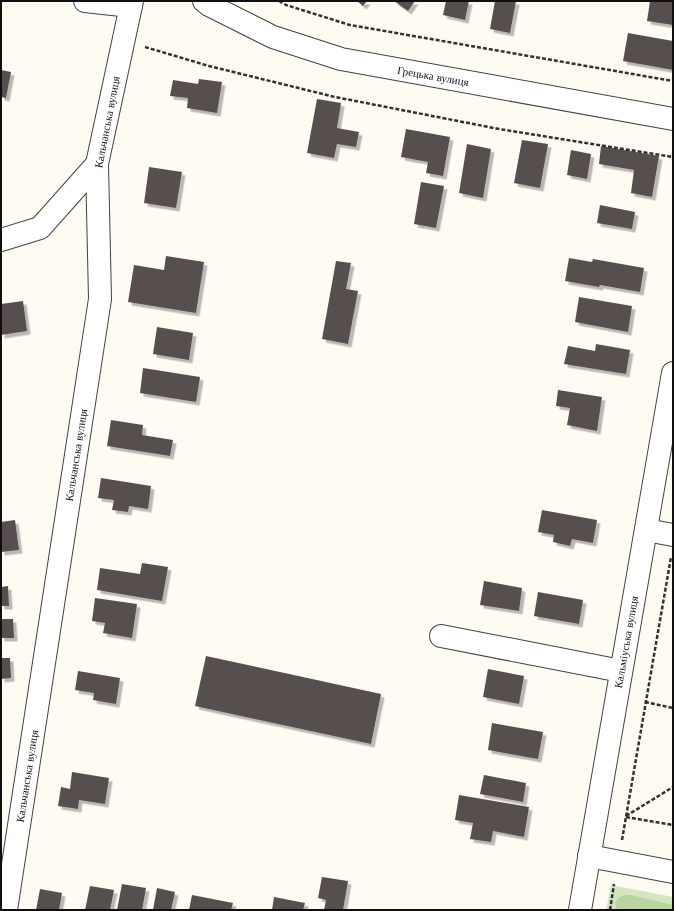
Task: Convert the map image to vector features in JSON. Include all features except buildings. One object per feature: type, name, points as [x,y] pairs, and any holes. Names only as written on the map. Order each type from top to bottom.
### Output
[{"type":"street","points":[[85,1],[132,4]]},
{"type":"street","name":"Грецька вулиця","points":[[204,1],[209,5],[273,37],[341,59],[673,119]]},
{"type":"street","name":"Кальчанська вулиця","points":[[6,910],[6,877],[100,299],[97,164],[132,4]]},
{"type":"street","points":[[1,240],[40,228],[97,164]]},
{"type":"street","name":"Кальміуська вулиця","points":[[580,910],[673,373]]},
{"type":"street","points":[[646,530],[672,543]]},
{"type":"street","points":[[441,636],[621,671]]},
{"type":"street","points":[[589,856],[673,872]]},
{"type":"path","points":[[279,1],[286,5],[350,25],[673,81]]},
{"type":"path","points":[[124,41],[209,66],[335,97],[499,130],[673,157]]},
{"type":"path","points":[[610,910],[672,543]]},
{"type":"path","points":[[645,702],[673,708]]},
{"type":"path","points":[[626,817],[673,787]]},
{"type":"path","points":[[626,817],[673,826]]},
{"type":"green space","points":[[611,885],[673,897],[673,910],[606,910]]},
{"type":"green space","points":[[624,895],[631,895],[673,905],[673,910],[617,910],[615,903],[618,898]]}]
